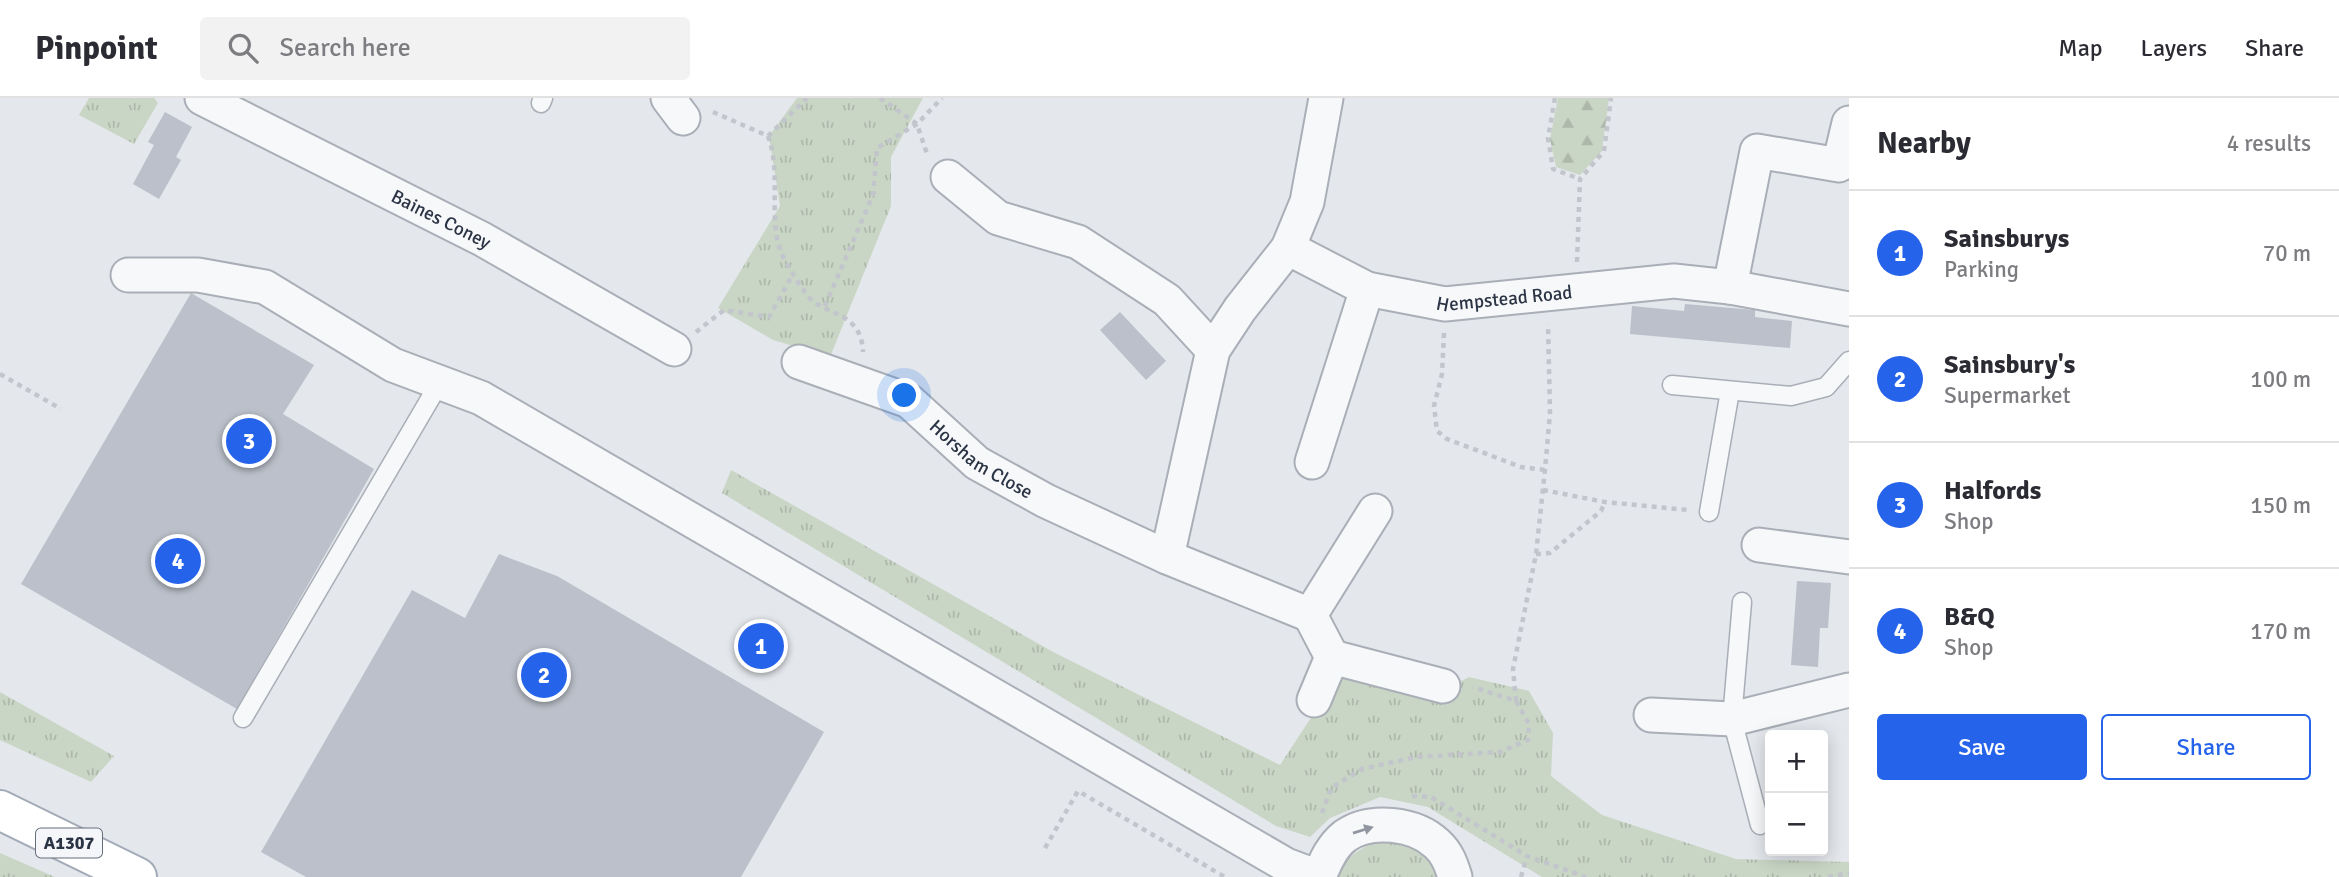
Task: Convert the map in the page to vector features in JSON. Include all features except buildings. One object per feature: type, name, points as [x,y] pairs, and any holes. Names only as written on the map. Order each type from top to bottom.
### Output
[{"type":"main road","name":"A1307","points":[[0,810],[137,877]]},
{"type":"street","name":"Baines Coney","points":[[202,98],[482,239],[674,349]]},
{"type":"street","points":[[1167,557],[1213,350],[1240,309],[1288,248],[1307,202],[1326,98]]},
{"type":"street","points":[[1730,287],[1757,151],[1839,165],[1849,123]]},
{"type":"street","points":[[948,177],[998,218],[1078,242],[1167,300],[1213,350]]},
{"type":"street","name":"Hempstead Road","points":[[1288,248],[1367,289],[1445,304],[1674,281],[1730,287],[1849,309]]},
{"type":"street","points":[[128,275],[198,275],[265,287],[393,365],[481,398],[1286,865],[1318,877],[1329,854],[1346,836],[1385,824],[1411,829],[1436,843],[1450,860],[1455,877]]},
{"type":"street","points":[[1312,461],[1367,289]]},
{"type":"street","name":"Horsham Close","points":[[799,362],[909,401],[977,463],[1046,501],[1167,557],[1310,615]]},
{"type":"street","points":[[1375,511],[1310,615],[1332,657],[1443,686]]},
{"type":"street","points":[[1759,545],[1849,557]]},
{"type":"street","points":[[1314,700],[1332,657]]},
{"type":"street","points":[[1651,715],[1732,719],[1849,690]]},
{"type":"lane","points":[[1672,385],[1791,396],[1826,387],[1849,361]]},
{"type":"lane","points":[[243,718],[440,382]]},
{"type":"lane","points":[[1709,512],[1730,391]]},
{"type":"lane","points":[[1742,602],[1732,719],[1760,825]]},
{"type":"path","points":[[768,136],[807,98]]},
{"type":"path","points":[[880,98],[917,124]]},
{"type":"path","points":[[825,306],[873,195],[877,148],[917,124],[942,98]]},
{"type":"path","points":[[1555,98],[1548,138],[1553,169],[1580,179]]},
{"type":"path","points":[[1319,821],[1331,788],[1362,769],[1416,757],[1500,752],[1528,740],[1529,724],[1516,701],[1513,669],[1536,554],[1562,294],[1580,179],[1604,151],[1611,98]]},
{"type":"path","points":[[676,108],[704,108],[768,136],[774,151],[777,241],[809,301],[846,317],[862,336],[863,359],[859,382]]},
{"type":"path","points":[[674,349],[724,310],[769,317],[793,274]]},
{"type":"path","points":[[1445,304],[1442,374],[1434,406],[1437,431],[1447,439],[1521,467],[1545,470]]},
{"type":"path","points":[[0,374],[61,409]]},
{"type":"path","points":[[1543,490],[1605,502],[1709,512]]},
{"type":"path","points":[[1536,554],[1550,552],[1601,512],[1605,502]]},
{"type":"path","points":[[1443,686],[1454,680],[1516,701]]},
{"type":"path","points":[[1045,848],[1078,791],[1225,877]]},
{"type":"path","points":[[1521,877],[1527,856]]},
{"type":"path","points":[[1828,877],[1849,873]]},
{"type":"green space","points":[[89,98],[154,98],[158,103],[134,144],[79,115]]},
{"type":"green space","points":[[797,98],[923,98],[891,157],[891,206],[830,357],[773,340],[718,308],[780,206],[769,136]]},
{"type":"green space","points":[[1558,98],[1609,98],[1602,151],[1580,175],[1556,167],[1550,139]]},
{"type":"green space","points":[[731,470],[1055,653],[1280,765],[1320,704],[1338,662],[1444,690],[1469,677],[1529,691],[1553,733],[1551,776],[1602,815],[1736,859],[1849,862],[1849,877],[1542,877],[1428,807],[1380,797],[1330,818],[1310,837],[1276,826],[722,493]]},
{"type":"green space","points":[[0,692],[114,756],[91,782],[0,740]]},
{"type":"green space","points":[[1377,842],[1396,843],[1413,849],[1427,860],[1437,877],[1337,877],[1352,855]]},
{"type":"green space","points":[[0,853],[55,877],[0,877]]},
{"type":"place","name":"Halfords","points":[[249,441]]},
{"type":"place","name":"B&Q","points":[[178,561]]},
{"type":"place","name":"Sainsburys","points":[[761,646]]},
{"type":"place","name":"Sainsbury's","points":[[544,675]]}]
